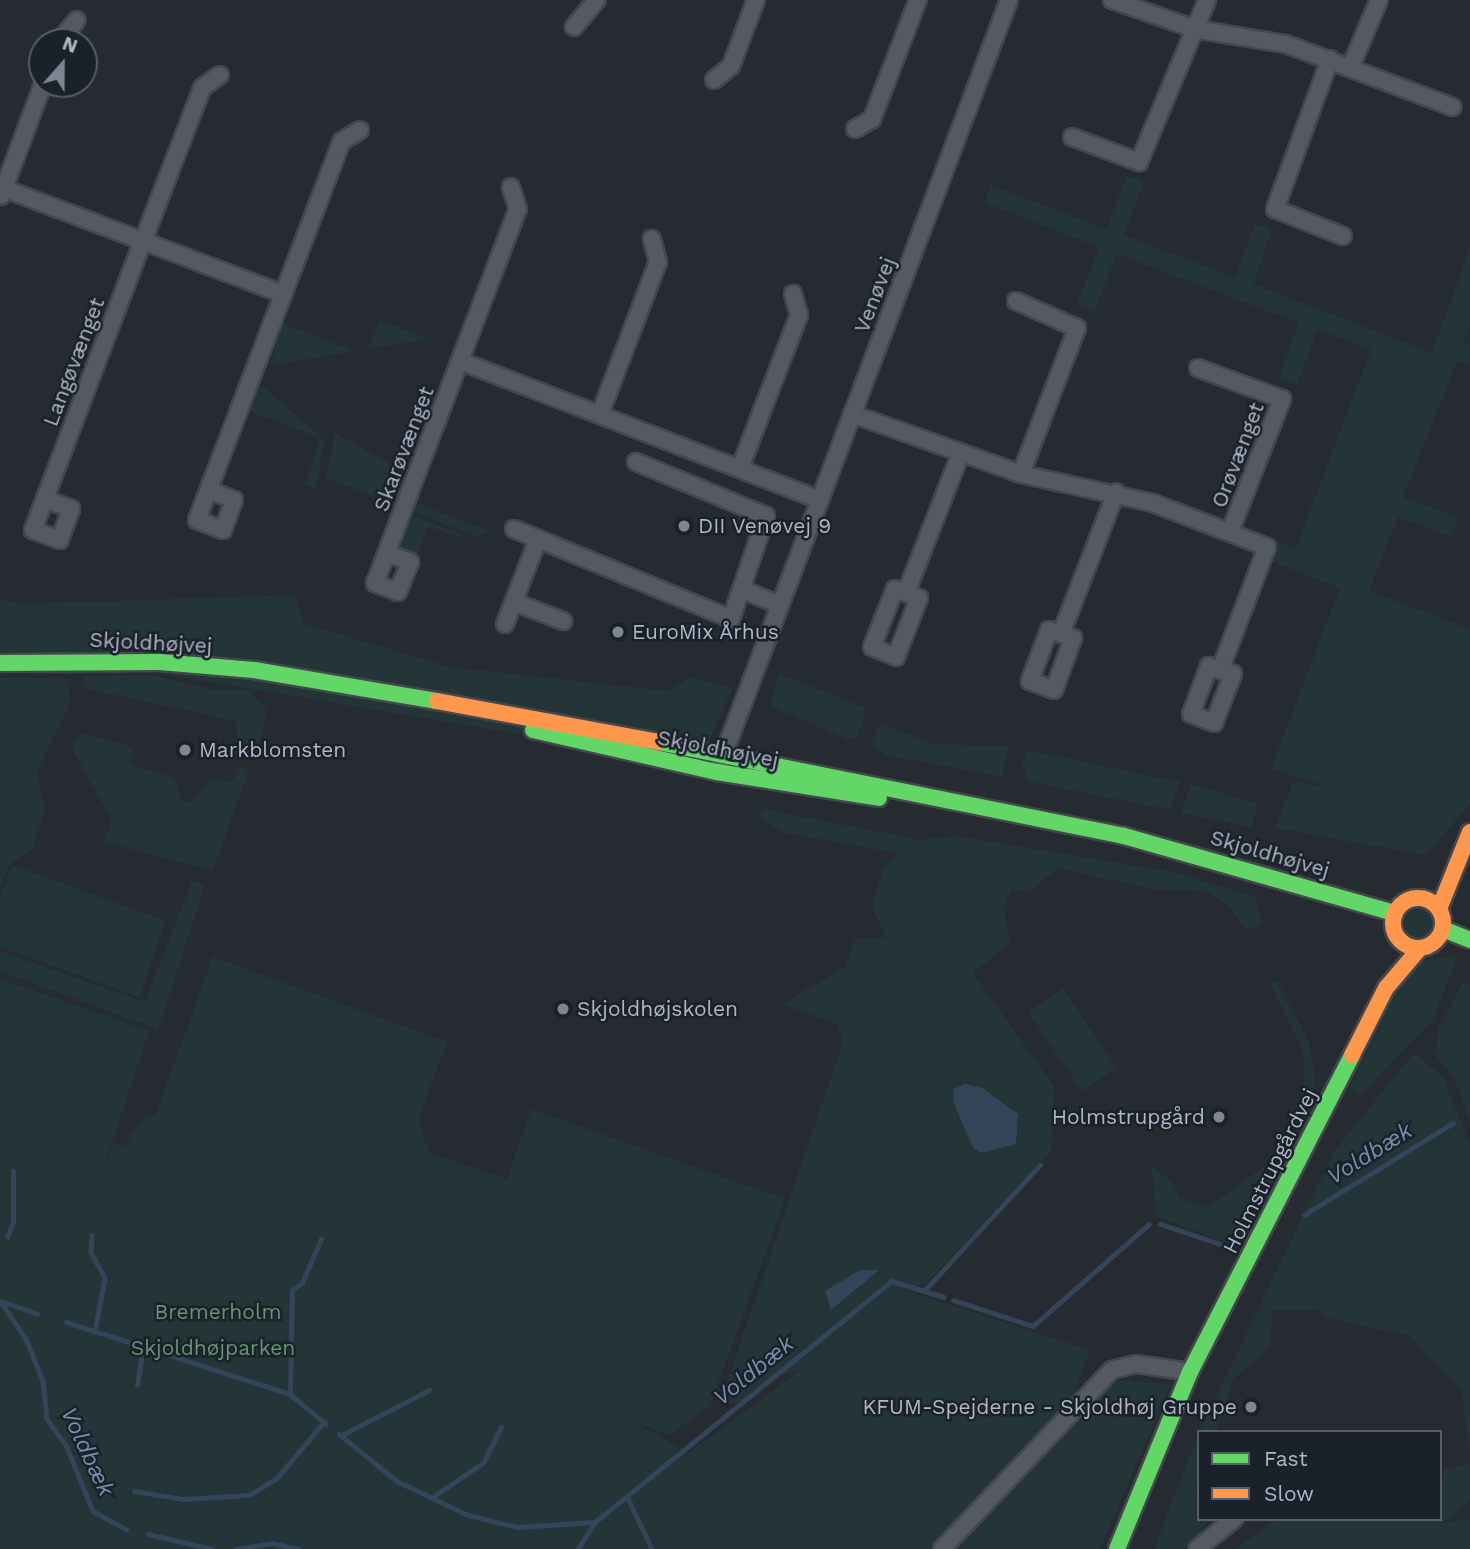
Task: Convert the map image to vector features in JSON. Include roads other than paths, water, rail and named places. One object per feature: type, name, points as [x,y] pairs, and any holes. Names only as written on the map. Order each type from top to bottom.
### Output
[{"type":"street","points":[[574,27],[597,0]]},
{"type":"street","points":[[714,80],[732,66],[756,0]]},
{"type":"street","points":[[855,129],[872,119],[918,0]]},
{"type":"street","name":"Venøvej","points":[[718,772],[1009,0]]},
{"type":"street","points":[[1112,0],[1195,29],[1330,59],[1453,107]]},
{"type":"street","points":[[1072,137],[1139,162],[1207,0]]},
{"type":"street","points":[[1351,66],[1379,0]]},
{"type":"street","points":[[70,28],[77,20]]},
{"type":"street","points":[[1330,59],[1275,209],[1343,236]]},
{"type":"street","name":"Langøvænget","points":[[45,499],[202,88],[220,75]]},
{"type":"street","points":[[38,98],[1,191],[283,294]]},
{"type":"street","points":[[209,490],[342,141],[360,130]]},
{"type":"street","name":"Skarøvænget","points":[[387,553],[518,209],[511,187]]},
{"type":"street","points":[[600,414],[658,262],[652,239]]},
{"type":"street","points":[[740,468],[799,315],[793,294]]},
{"type":"street","points":[[1016,301],[1077,328],[1021,474]]},
{"type":"street","points":[[460,361],[820,500]]},
{"type":"street","name":"Orøvænget","points":[[1198,368],[1282,399],[1230,532]]},
{"type":"street","name":"Orøvænget","points":[[852,414],[960,455],[1021,474],[1116,492],[1267,547],[1220,670]]},
{"type":"street","points":[[906,593],[960,455]]},
{"type":"street","points":[[514,529],[731,619],[766,516],[636,462]]},
{"type":"street","points":[[1061,634],[1116,492]]},
{"type":"street","points":[[505,624],[538,539]]},
{"type":"street","points":[[743,590],[780,605]]},
{"type":"street","points":[[514,601],[563,621]]},
{"type":"street","name":"Skjoldhøjvej","points":[[0,663],[160,662],[254,670],[423,700],[724,755],[1010,813],[1182,851],[1395,913]]},
{"type":"street","name":"Skjoldhøjvej","points":[[423,700],[595,747],[718,772],[1010,813]]},
{"type":"street","points":[[1443,929],[1439,909],[1457,857],[1470,832]]},
{"type":"street","points":[[1443,929],[1420,948],[1396,937],[1395,913],[1402,903],[1421,898],[1457,857]]},
{"type":"street","points":[[1421,898],[1439,909]]},
{"type":"street","points":[[1443,929],[1470,940]]},
{"type":"street","name":"Holmstrupgårdvej","points":[[1386,988],[1396,937]]},
{"type":"street","name":"Holmstrupgårdvej","points":[[1117,1549],[1190,1372],[1386,988],[1420,948]]},
{"type":"street","points":[[942,1549],[1112,1370],[1136,1364],[1190,1372]]},
{"type":"street","points":[[1198,1549],[1232,1521]]},
{"type":"water","points":[[965,1084],[982,1088],[1018,1114],[1016,1144],[981,1153],[973,1148],[953,1101],[954,1089]]},
{"type":"water","points":[[860,1270],[879,1270],[831,1310],[825,1291]]},
{"type":"waterway","name":"Voldbæk","points":[[1304,1215],[1453,1123]]},
{"type":"waterway","points":[[924,1291],[1040,1165]]},
{"type":"waterway","points":[[7,1237],[13,1223],[13,1171]]},
{"type":"waterway","name":"Voldbæk","points":[[953,1300],[1033,1326],[1149,1224]]},
{"type":"waterway","name":"Voldbæk","points":[[1160,1224],[1230,1247]]},
{"type":"waterway","points":[[92,1235],[91,1252],[105,1278],[95,1332]]},
{"type":"waterway","points":[[290,1394],[292,1290],[302,1283],[321,1239]]},
{"type":"waterway","name":"Voldbæk","points":[[578,1549],[595,1522],[892,1281],[944,1297]]},
{"type":"waterway","name":"Voldbæk","points":[[0,1300],[27,1341],[43,1381],[47,1419],[67,1447],[93,1511],[126,1529]]},
{"type":"waterway","points":[[2,1301],[37,1314]]},
{"type":"waterway","name":"Voldbæk","points":[[66,1322],[290,1394],[326,1424]]},
{"type":"waterway","points":[[137,1385],[143,1347]]},
{"type":"waterway","points":[[342,1435],[429,1390]]},
{"type":"waterway","points":[[134,1491],[183,1499],[249,1495],[276,1479],[324,1422]]},
{"type":"waterway","points":[[434,1496],[483,1463],[501,1427]]},
{"type":"waterway","name":"Voldbæk","points":[[339,1434],[397,1481],[468,1515],[517,1527],[594,1522]]},
{"type":"waterway","points":[[627,1496],[652,1549]]},
{"type":"waterway","name":"Voldbæk","points":[[148,1534],[212,1549]]},
{"type":"waterway","name":"Voldbæk","points":[[235,1549],[272,1543],[298,1549]]},
{"type":"place","name":"DII Venøvej 9","points":[[684,526]]},
{"type":"place","name":"EuroMix Århus","points":[[618,632]]},
{"type":"place","name":"Markblomsten","points":[[185,750]]},
{"type":"place","name":"Skjoldhøjskolen","points":[[563,1009]]},
{"type":"place","name":"Holmstrupgård","points":[[1219,1117]]},
{"type":"place","name":"KFUM-Spejderne - Skjoldhøj Gruppe","points":[[1251,1407]]},
{"type":"park label","name":"Bremerholm","points":[[218,1312]]},
{"type":"park label","name":"Skjoldhøjparken","points":[[213,1348]]}]
